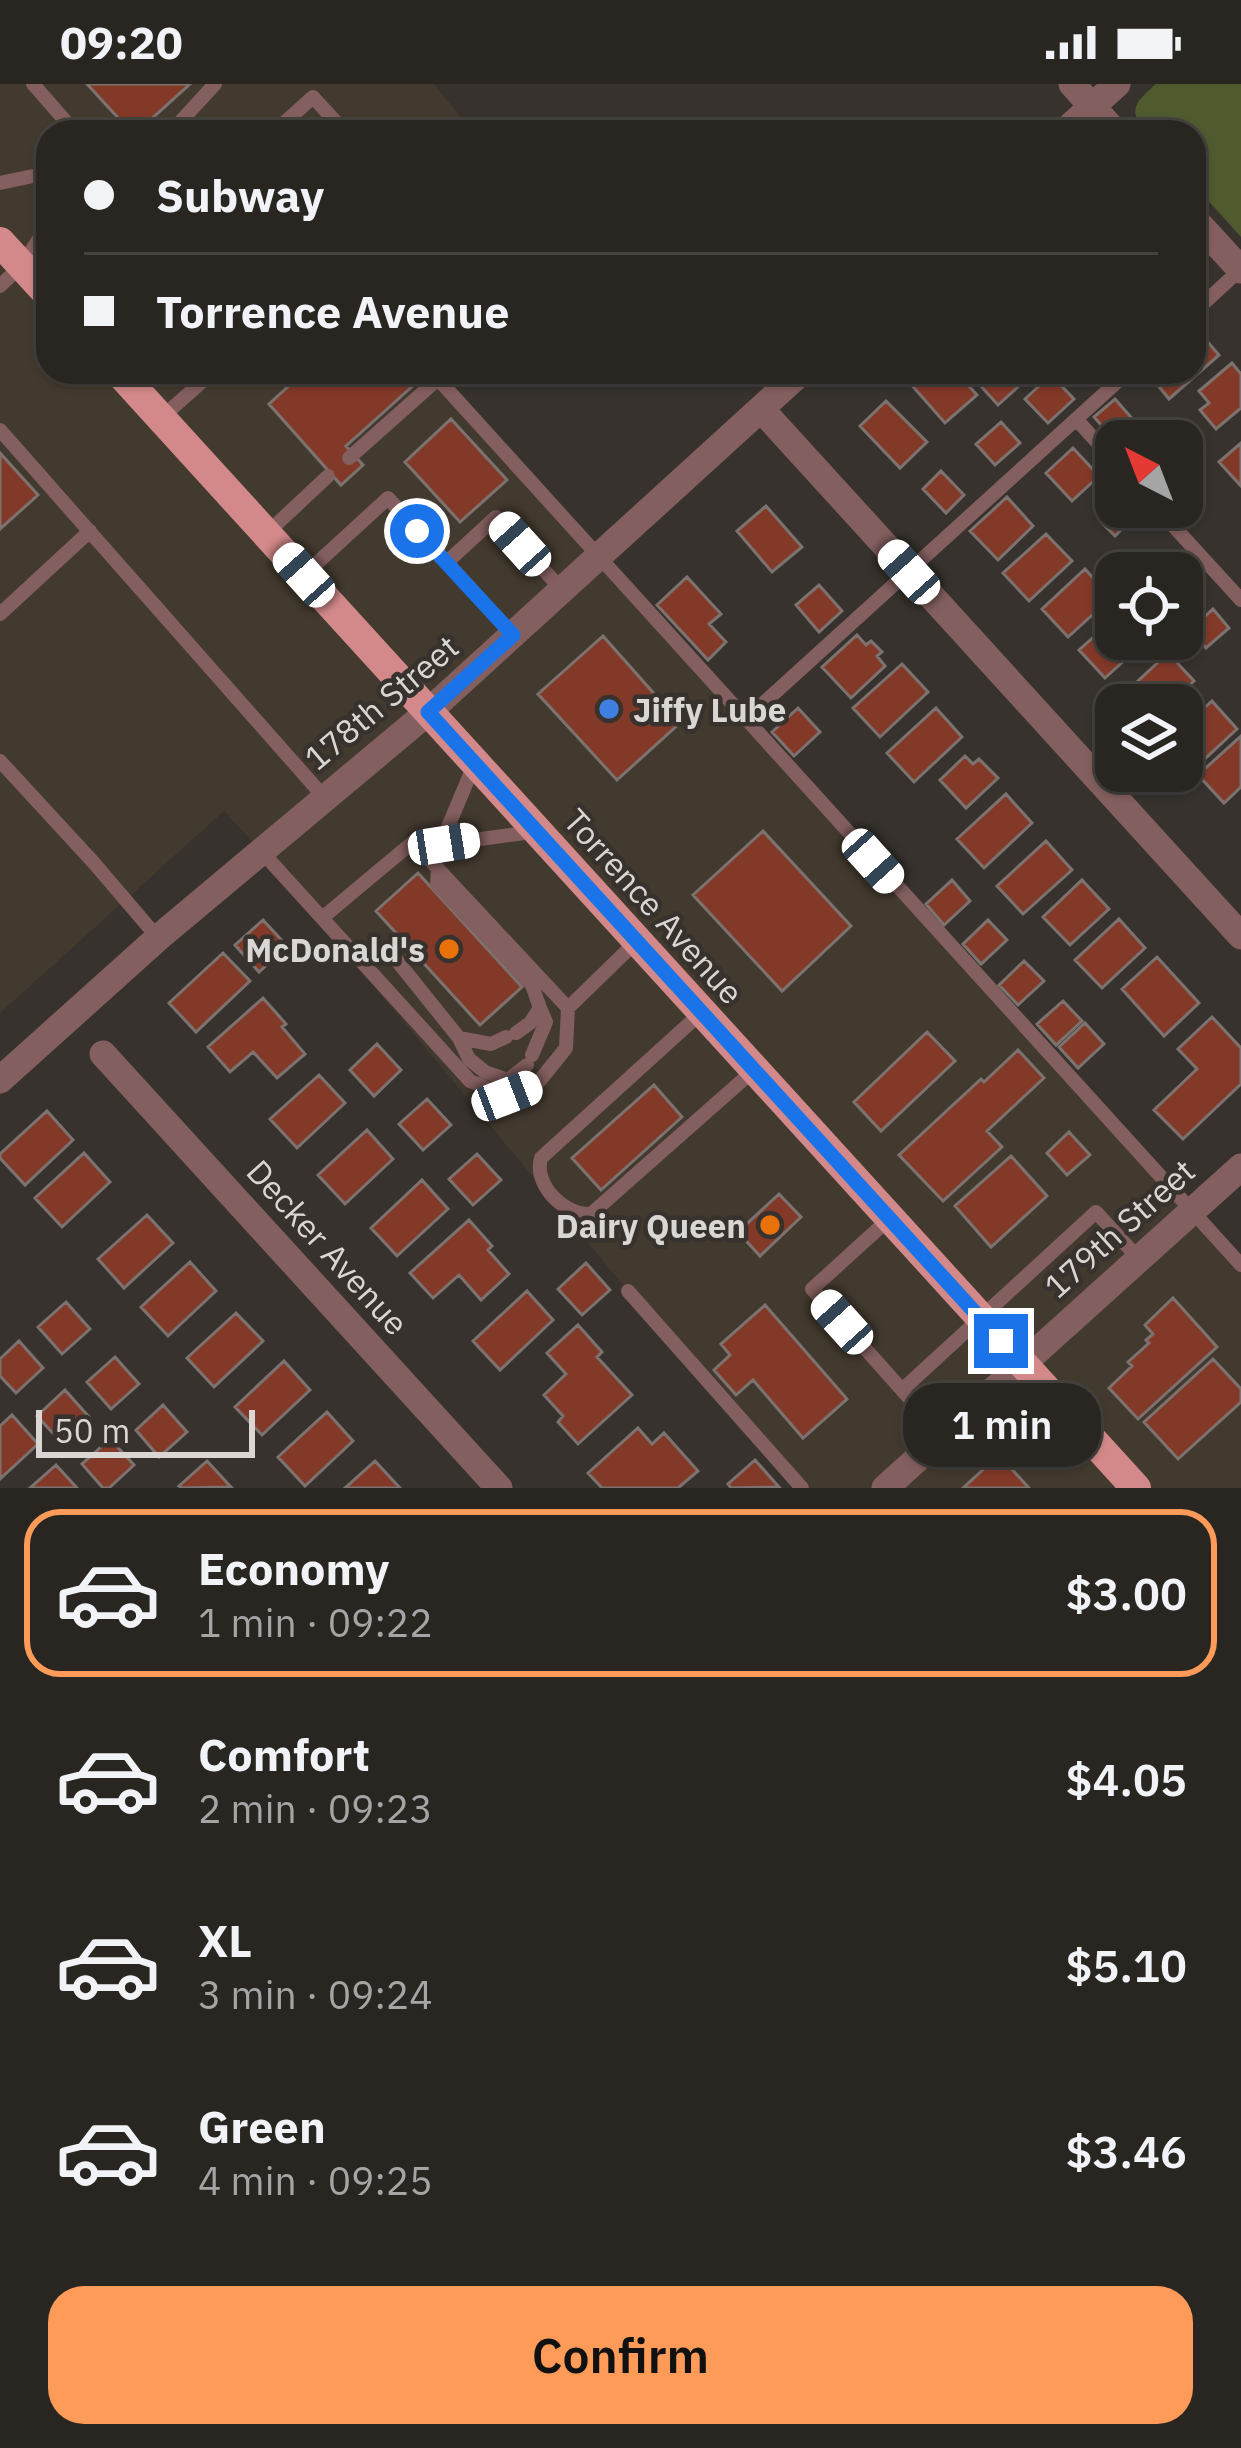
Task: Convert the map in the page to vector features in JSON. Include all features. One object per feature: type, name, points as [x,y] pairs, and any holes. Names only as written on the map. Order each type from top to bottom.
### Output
[{"type":"main road","points":[[0,242],[11,276]]},
{"type":"main road","name":"Torrence Avenue","points":[[130,384],[1023,1364],[1121,1483]]},
{"type":"street","points":[[1072,84],[1104,120]]},
{"type":"street","points":[[1077,120],[1117,84]]},
{"type":"street","points":[[1206,232],[1241,270]]},
{"type":"street","name":"178th Street","points":[[0,1080],[158,938],[428,712],[788,384]]},
{"type":"street","points":[[761,409],[1241,936]]},
{"type":"street","name":"Decker Avenue","points":[[103,1054],[499,1488]]},
{"type":"street","name":"179th Street","points":[[885,1488],[1241,1167]]},
{"type":"lane","points":[[33,84],[64,120]]},
{"type":"lane","points":[[182,120],[215,84]]},
{"type":"lane","points":[[287,120],[313,97],[334,120]]},
{"type":"lane","points":[[0,183],[36,175]]},
{"type":"lane","points":[[11,276],[36,241]]},
{"type":"lane","points":[[1206,301],[1241,270]]},
{"type":"lane","points":[[161,418],[200,384]]},
{"type":"lane","points":[[349,458],[432,384]]},
{"type":"lane","points":[[442,384],[1241,1265]]},
{"type":"lane","points":[[746,721],[1115,384]]},
{"type":"lane","points":[[1076,419],[1095,440]]},
{"type":"lane","points":[[0,430],[324,797]]},
{"type":"lane","points":[[266,534],[328,476]]},
{"type":"lane","points":[[304,575],[388,498],[513,635]]},
{"type":"lane","points":[[446,563],[496,518],[562,590]]},
{"type":"lane","points":[[1175,528],[1241,600]]},
{"type":"lane","points":[[0,614],[90,531]]},
{"type":"lane","points":[[0,761],[158,938]]},
{"type":"lane","points":[[355,955],[394,957],[459,1038],[470,1059],[485,1072],[508,1080],[530,1060],[546,1022],[532,985],[437,884],[433,864],[475,763]]},
{"type":"lane","points":[[444,844],[537,831]]},
{"type":"lane","points":[[322,918],[412,842],[568,1008]]},
{"type":"lane","points":[[262,852],[470,1081],[507,1096],[537,1084],[566,1048],[568,1008],[637,941]]},
{"type":"lane","points":[[459,1038],[491,1044],[530,1023],[540,1009]]},
{"type":"lane","points":[[702,1012],[542,1158],[538,1169],[543,1183],[564,1207],[578,1215],[591,1214],[754,1070]]},
{"type":"lane","points":[[902,1390],[1096,1212],[1138,1259]]},
{"type":"lane","points":[[890,1218],[812,1289],[943,1436]]},
{"type":"lane","points":[[628,1291],[802,1488]]},
{"type":"shaded area","points":[[0,84],[434,84],[463,120],[36,120],[36,384],[443,384],[1241,1264],[1241,1488],[802,1488],[628,1291],[224,811],[0,1013]]},
{"type":"green space","points":[[1156,84],[1241,84],[1241,237],[1206,198],[1206,120],[1138,120],[1136,106]]},
{"type":"building","points":[[87,84],[190,84],[150,120],[120,120]]},
{"type":"building","points":[[1206,340],[1219,355],[1206,366]]},
{"type":"building","points":[[1232,363],[1241,374],[1241,408],[1216,429],[1200,410],[1209,403],[1199,391]]},
{"type":"building","points":[[291,384],[415,384],[346,446],[363,465],[341,485],[269,404]]},
{"type":"building","points":[[911,384],[967,384],[977,395],[945,423]]},
{"type":"building","points":[[979,384],[1017,384],[1019,386],[998,405]]},
{"type":"building","points":[[1041,384],[1060,384],[1074,399],[1048,423],[1025,399]]},
{"type":"building","points":[[1157,384],[1186,384],[1169,399]]},
{"type":"building","points":[[1115,399],[1133,420],[1097,420],[1094,417]]},
{"type":"building","points":[[886,401],[927,442],[900,468],[860,426]]},
{"type":"building","points":[[451,419],[507,480],[460,522],[405,462]]},
{"type":"building","points":[[1001,422],[1020,443],[995,465],[976,444]]},
{"type":"building","points":[[1241,443],[1241,486],[1219,462]]},
{"type":"building","points":[[1073,448],[1095,472],[1095,480],[1072,501],[1046,473]]},
{"type":"building","points":[[0,453],[38,495],[0,529]]},
{"type":"building","points":[[941,471],[964,495],[946,513],[923,489]]},
{"type":"building","points":[[1007,497],[1033,526],[998,560],[970,531]]},
{"type":"building","points":[[766,506],[802,547],[772,572],[737,531]]},
{"type":"building","points":[[1046,534],[1072,561],[1029,601],[1003,573]]},
{"type":"building","points":[[1085,569],[1095,580],[1095,613],[1068,637],[1042,609]]},
{"type":"building","points":[[687,577],[721,614],[709,624],[726,642],[708,660],[657,605]]},
{"type":"building","points":[[819,585],[842,611],[819,632],[796,605]]},
{"type":"building","points":[[1213,609],[1229,628],[1206,648],[1203,645],[1203,618]]},
{"type":"building","points":[[857,635],[882,652],[877,656],[885,666],[851,698],[822,667]]},
{"type":"building","name":"Jiffy Lube","points":[[603,636],[680,723],[617,780],[538,694]]},
{"type":"building","points":[[1095,636],[1095,660],[1125,660],[1105,678],[1079,650]]},
{"type":"building","points":[[1160,660],[1174,660],[1194,681],[1191,684],[1135,684]]},
{"type":"building","points":[[902,664],[928,692],[880,737],[853,708]]},
{"type":"building","points":[[1212,701],[1237,729],[1203,761],[1203,709]]},
{"type":"building","points":[[798,708],[820,732],[794,756],[772,732]]},
{"type":"building","points":[[936,708],[962,737],[914,782],[887,753]]},
{"type":"building","points":[[1241,736],[1241,787],[1224,803],[1203,780],[1203,770]]},
{"type":"building","points":[[965,756],[973,764],[979,759],[998,778],[966,808],[940,780]]},
{"type":"building","points":[[1006,794],[1032,823],[984,868],[957,839]]},
{"type":"building","points":[[763,831],[851,926],[782,991],[693,895]]},
{"type":"building","points":[[1046,841],[1072,870],[1023,914],[997,886]]},
{"type":"building","name":"McDonald's","points":[[418,873],[522,987],[480,1025],[376,911]]},
{"type":"building","points":[[952,880],[970,901],[944,925],[926,904]]},
{"type":"building","points":[[1082,880],[1109,909],[1070,945],[1043,917]]},
{"type":"building","points":[[1119,919],[1145,948],[1102,988],[1075,960]]},
{"type":"building","points":[[263,920],[287,946],[259,972],[235,945]]},
{"type":"building","points":[[988,920],[1007,940],[981,964],[963,944]]},
{"type":"building","points":[[223,953],[250,981],[196,1032],[169,1003]]},
{"type":"building","points":[[1157,957],[1199,1003],[1164,1036],[1122,989]]},
{"type":"building","points":[[1024,961],[1044,981],[1018,1005],[999,985]]},
{"type":"building","points":[[263,998],[305,1054],[277,1078],[253,1052],[230,1072],[208,1047]]},
{"type":"building","points":[[1063,1001],[1082,1021],[1056,1045],[1037,1024]]},
{"type":"building","points":[[1212,1017],[1241,1048],[1241,1084],[1183,1139],[1154,1110],[1197,1069],[1178,1049]]},
{"type":"building","points":[[1085,1023],[1104,1044],[1078,1068],[1059,1047]]},
{"type":"building","points":[[927,1032],[955,1061],[881,1131],[854,1102]]},
{"type":"building","points":[[377,1044],[401,1070],[374,1096],[350,1070]]},
{"type":"building","points":[[1018,1050],[1044,1078],[987,1131],[1002,1147],[943,1201],[899,1155]]},
{"type":"building","points":[[319,1075],[345,1103],[297,1148],[270,1119]]},
{"type":"building","points":[[654,1085],[682,1117],[601,1190],[572,1158]]},
{"type":"building","points":[[427,1099],[451,1125],[423,1150],[399,1124]]},
{"type":"building","points":[[47,1111],[73,1140],[25,1185],[0,1154]]},
{"type":"building","points":[[367,1130],[393,1159],[345,1204],[318,1175]]},
{"type":"building","points":[[1069,1132],[1090,1155],[1067,1175],[1047,1153]]},
{"type":"building","points":[[84,1153],[110,1182],[62,1227],[35,1198]]},
{"type":"building","points":[[477,1154],[501,1180],[473,1205],[449,1179]]},
{"type":"building","points":[[1011,1156],[1047,1196],[991,1247],[955,1206]]},
{"type":"building","points":[[422,1180],[448,1209],[397,1256],[371,1228]]},
{"type":"building","name":"Dairy Queen","points":[[779,1194],[801,1217],[760,1256],[738,1232]]},
{"type":"building","points":[[147,1215],[173,1243],[124,1288],[98,1259]]},
{"type":"building","points":[[469,1220],[509,1274],[481,1300],[459,1275],[433,1298],[410,1273]]},
{"type":"building","points":[[190,1262],[216,1291],[168,1336],[141,1307]]},
{"type":"building","points":[[586,1263],[610,1290],[582,1315],[558,1289]]},
{"type":"building","points":[[527,1291],[553,1320],[500,1370],[473,1341]]},
{"type":"building","points":[[1173,1298],[1217,1347],[1138,1419],[1109,1388],[1149,1343],[1146,1340],[1153,1334],[1145,1325]]},
{"type":"building","points":[[66,1302],[90,1329],[62,1354],[38,1327]]},
{"type":"building","points":[[765,1305],[847,1399],[803,1438],[753,1380],[736,1395],[714,1370],[730,1355],[721,1344]]},
{"type":"building","points":[[236,1313],[263,1341],[214,1387],[187,1358]]},
{"type":"building","points":[[578,1325],[602,1352],[597,1357],[632,1395],[578,1444],[558,1422],[563,1416],[544,1395],[566,1374],[547,1353]]},
{"type":"building","points":[[19,1341],[43,1368],[16,1393],[0,1376],[0,1359]]},
{"type":"building","points":[[115,1357],[139,1384],[111,1409],[87,1382]]},
{"type":"building","points":[[1213,1359],[1241,1389],[1241,1402],[1178,1459],[1144,1422]]},
{"type":"building","points":[[284,1361],[310,1390],[262,1435],[235,1407]]},
{"type":"building","points":[[65,1390],[89,1417],[61,1442],[37,1416]]},
{"type":"building","points":[[163,1405],[187,1432],[159,1457],[136,1430]]},
{"type":"building","points":[[327,1412],[353,1441],[305,1486],[278,1457]]},
{"type":"building","points":[[12,1415],[38,1444],[0,1479],[0,1426]]},
{"type":"building","points":[[638,1428],[652,1444],[664,1433],[698,1471],[678,1488],[602,1488],[588,1473]]},
{"type":"building","points":[[110,1439],[134,1465],[103,1488],[82,1464]]},
{"type":"building","points":[[999,1455],[1029,1488],[963,1488]]},
{"type":"building","points":[[755,1460],[779,1487],[731,1488],[728,1484]]},
{"type":"building","points":[[207,1461],[231,1487],[179,1486]]},
{"type":"building","points":[[375,1461],[400,1488],[345,1488]]},
{"type":"building","points":[[56,1465],[77,1488],[30,1488]]},
{"type":"place","name":"Jiffy Lube","points":[[609,709]]},
{"type":"place","name":"McDonald's","points":[[449,949]]},
{"type":"place","name":"Dairy Queen","points":[[770,1225]]},
{"type":"route","points":[[417,531],[513,635],[428,712],[1001,1341]]}]
